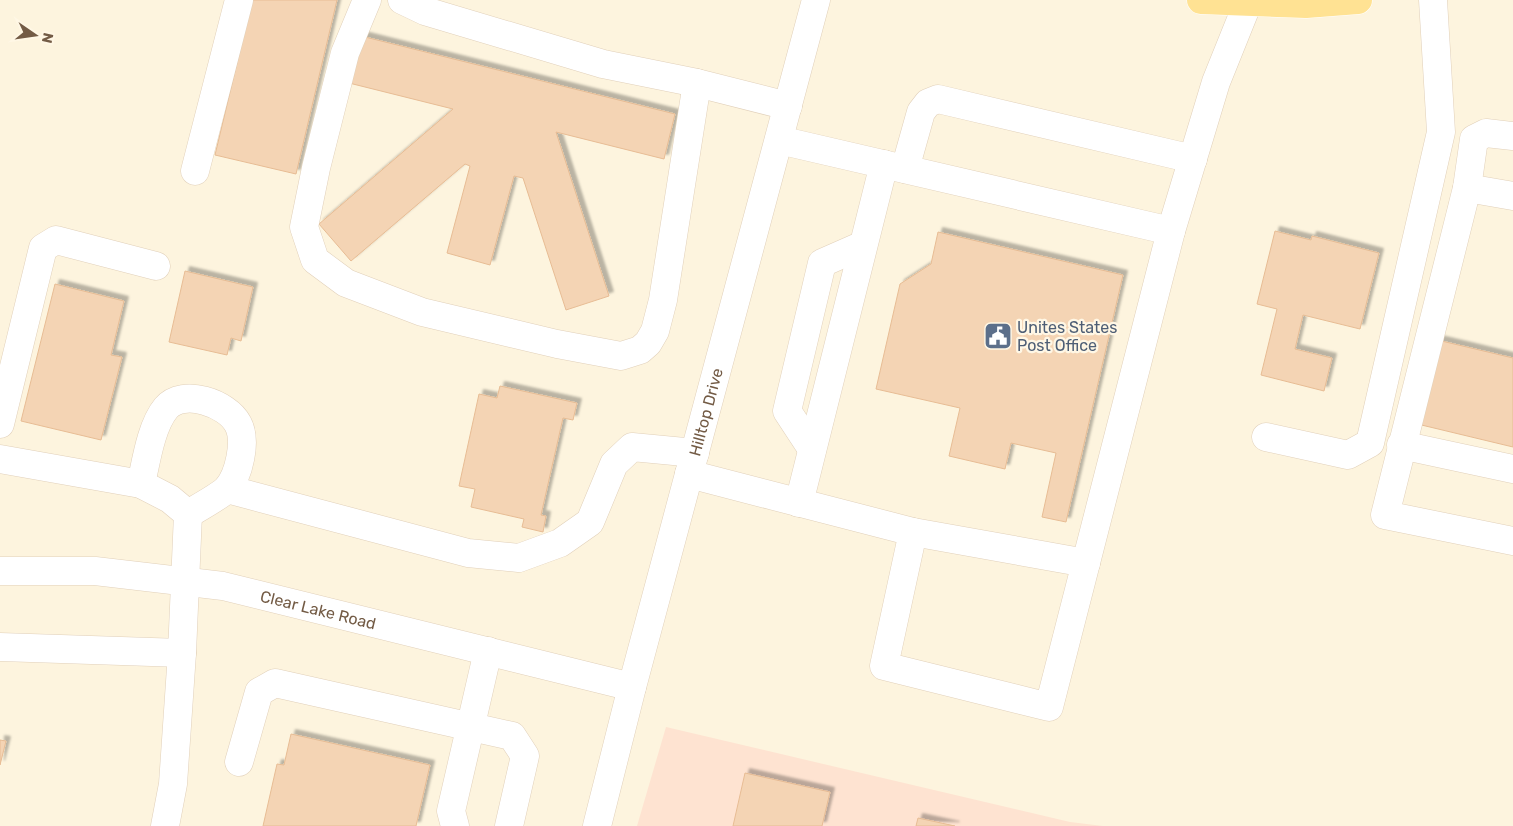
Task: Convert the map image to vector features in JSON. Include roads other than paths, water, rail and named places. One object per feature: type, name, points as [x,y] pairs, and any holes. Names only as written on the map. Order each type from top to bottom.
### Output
[{"type":"main road","points":[[1201,0],[1306,4],[1324,1],[1358,0]]},
{"type":"street","points":[[195,171],[238,0]]},
{"type":"street","points":[[367,0],[345,53],[316,168],[304,227],[315,260],[346,283],[422,312],[557,344],[621,356],[640,350],[648,344],[655,331],[663,300],[697,83]]},
{"type":"street","points":[[402,0],[425,11],[603,64],[697,83],[788,106]]},
{"type":"street","name":"Hilltop Drive","points":[[597,826],[632,687],[816,0]]},
{"type":"street","points":[[1266,437],[1348,456],[1370,443],[1441,132],[1433,0]]},
{"type":"street","points":[[913,532],[884,666],[1049,707],[1171,231],[1216,82],[1249,1]]},
{"type":"street","points":[[799,503],[863,246],[894,167],[921,112],[928,103],[938,99],[1193,159]]},
{"type":"street","points":[[1513,136],[1486,133],[1474,139],[1467,188],[1384,515],[1513,541]]},
{"type":"street","points":[[779,140],[1171,231]]},
{"type":"street","points":[[1467,188],[1513,196]]},
{"type":"street","points":[[0,424],[43,248],[56,240],[156,266]]},
{"type":"street","points":[[812,449],[786,411],[822,263],[863,246]]},
{"type":"street","points":[[142,484],[153,433],[166,408],[180,400],[200,399],[223,408],[238,424],[243,441],[238,467],[226,489],[188,514]]},
{"type":"street","points":[[1401,445],[1513,469]]},
{"type":"street","points":[[226,489],[468,553],[519,558],[560,543],[590,522],[614,464],[632,447],[692,464],[799,503],[913,532],[1086,563]]},
{"type":"street","points":[[0,459],[142,484],[170,498],[188,514]]},
{"type":"street","points":[[165,826],[173,784],[182,654],[188,514]]},
{"type":"street","name":"Clear Lake Road","points":[[0,571],[95,571],[224,586],[632,687]]},
{"type":"street","points":[[0,647],[182,654]]},
{"type":"street","points":[[455,826],[451,811],[488,651]]},
{"type":"street","points":[[239,762],[258,692],[275,683],[470,726],[512,736],[525,756],[510,826]]},
{"type":"place","name":"Unites States Post Office","points":[[998,336]]}]
